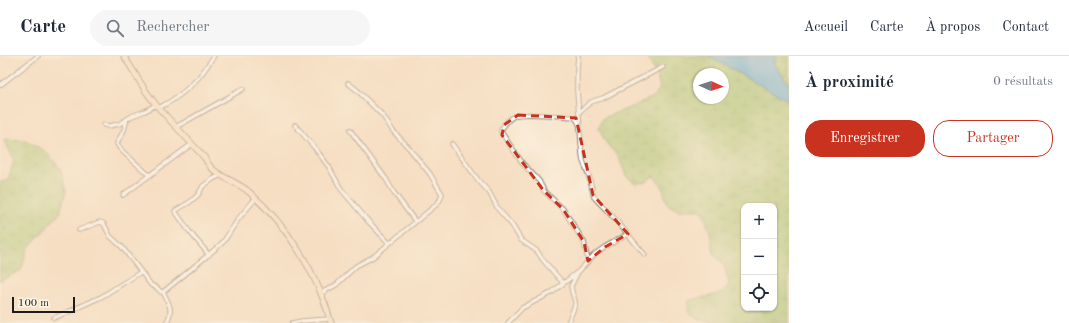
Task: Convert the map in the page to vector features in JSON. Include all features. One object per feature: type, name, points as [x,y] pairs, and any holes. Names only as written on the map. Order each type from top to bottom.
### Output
[{"type":"main road","points":[[124,56],[145,90],[212,168],[248,191],[269,211],[295,245],[318,285],[330,321]]},
{"type":"street","points":[[0,85],[38,56]]},
{"type":"street","points":[[104,125],[109,126],[120,124],[132,116],[179,96],[199,78],[214,56]]},
{"type":"street","points":[[578,56],[576,68],[582,154],[593,195],[645,255]]},
{"type":"street","points":[[579,112],[591,102],[603,98],[663,67]]},
{"type":"street","points":[[321,293],[336,285],[356,266],[373,257],[436,205],[441,197],[441,191],[430,174],[393,131],[383,116],[348,83]]},
{"type":"street","points":[[176,127],[244,89]]},
{"type":"street","points":[[579,124],[578,120],[574,117],[518,115],[509,119],[501,132],[523,164],[539,182],[544,191],[563,209],[584,242],[588,261]]},
{"type":"street","points":[[126,120],[124,130],[117,143],[118,146],[149,175]]},
{"type":"street","points":[[295,125],[329,167],[341,189],[389,243]]},
{"type":"street","points":[[350,130],[415,221]]},
{"type":"street","points":[[123,195],[192,144]]},
{"type":"street","points":[[452,144],[478,180],[489,192],[498,209],[512,225],[521,240],[537,251],[542,260],[563,283]]},
{"type":"street","points":[[209,255],[189,231],[176,211],[198,195],[203,186],[221,175]]},
{"type":"street","points":[[162,292],[209,255],[224,241],[239,218],[256,198]]},
{"type":"street","points":[[80,230],[100,222],[106,226],[110,236],[122,246],[152,286],[162,292],[171,309],[166,323]]},
{"type":"street","points":[[508,323],[522,308],[550,293],[579,271],[595,254],[628,234]]},
{"type":"street","points":[[568,323],[575,305],[571,286],[579,271]]},
{"type":"street","points":[[54,318],[101,297],[141,272]]},
{"type":"street","points":[[292,323],[302,321],[330,321]]},
{"type":"highlighted area","points":[[518,115],[576,118],[593,195],[628,234],[605,247],[588,261],[584,242],[563,209],[544,191],[502,135],[504,125]]},
{"type":"green space","points":[[647,56],[708,56],[789,101],[789,323],[710,323],[708,321],[696,318],[688,311],[689,300],[723,293],[729,284],[724,265],[714,254],[710,232],[702,210],[679,210],[668,205],[661,184],[653,176],[646,182],[635,183],[626,176],[618,155],[610,148],[599,128],[603,118],[654,97],[660,88],[657,77]]},
{"type":"green space","points":[[775,56],[789,56],[789,83],[775,64]]},
{"type":"green space","points":[[4,139],[26,140],[45,151],[60,168],[66,191],[60,213],[28,248],[21,270],[0,281],[0,182],[8,181],[14,160]]},
{"type":"water","points":[[708,56],[775,56],[775,64],[789,83],[789,101]]}]
